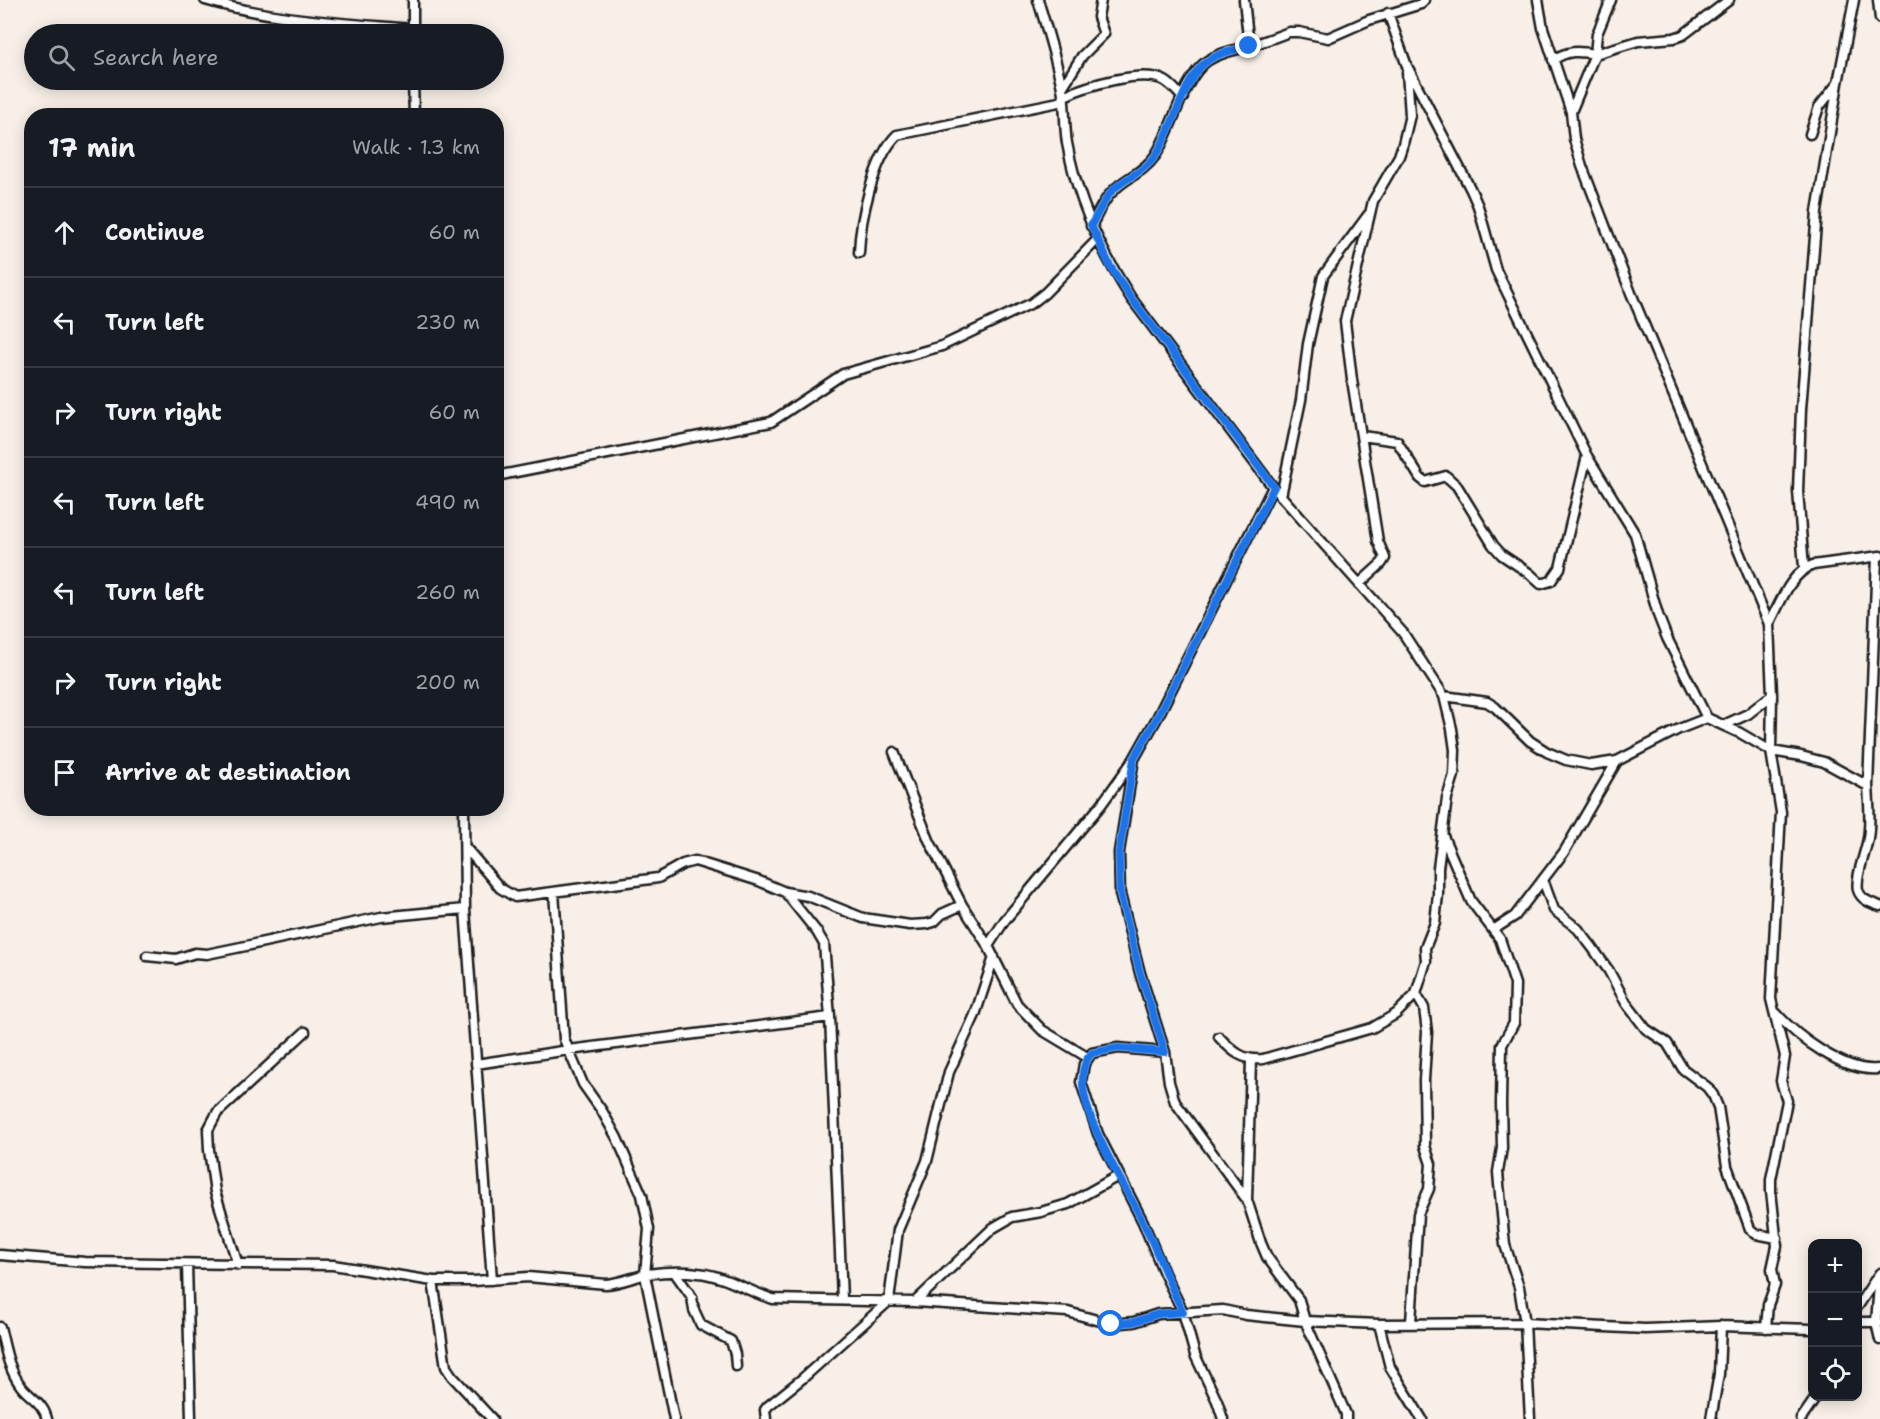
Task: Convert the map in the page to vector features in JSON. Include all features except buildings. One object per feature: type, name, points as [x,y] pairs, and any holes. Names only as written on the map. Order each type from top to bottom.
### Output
[{"type":"street","points":[[205,0],[231,8],[342,24]]},
{"type":"street","points":[[412,0],[413,24]]},
{"type":"street","points":[[1038,0],[1063,95],[1066,140],[1071,163],[1091,225],[1110,266],[1131,298],[1281,496],[1403,633],[1444,696],[1455,750],[1454,775],[1447,798],[1438,868],[1435,922],[1425,948],[1426,961],[1416,994],[1396,1014],[1372,1028],[1263,1059],[1251,1060],[1231,1049],[1219,1037]]},
{"type":"street","points":[[1063,95],[1082,56],[1104,34],[1098,17],[1101,0]]},
{"type":"street","points":[[1244,0],[1249,46]]},
{"type":"street","points":[[1091,225],[1115,188],[1142,172],[1154,158],[1164,142],[1198,69],[1206,62],[1225,53],[1294,32],[1328,38],[1388,13],[1421,4],[1424,0]]},
{"type":"street","points":[[1538,0],[1543,28],[1571,112],[1582,166],[1631,293],[1769,624],[1772,695],[1771,751],[1781,812],[1771,989],[1785,1056],[1781,1081],[1787,1098],[1771,1179],[1777,1238],[1772,1269],[1775,1285],[1768,1305],[1766,1328]]},
{"type":"street","points":[[1571,112],[1595,54],[1597,34],[1611,0]]},
{"type":"street","points":[[1553,60],[1572,51],[1595,54],[1638,41],[1683,35],[1729,0]]},
{"type":"street","points":[[1804,568],[1798,491],[1802,398],[1817,212],[1854,0]]},
{"type":"street","points":[[1878,0],[1880,19]]},
{"type":"street","points":[[1388,13],[1407,66],[1478,206],[1496,270],[1587,456],[1635,534],[1658,615],[1707,718],[1771,751],[1824,762],[1868,786]]},
{"type":"street","points":[[1359,584],[1385,558],[1378,540],[1352,380],[1345,321],[1370,213],[1378,189],[1399,156],[1403,144],[1410,115],[1407,66]]},
{"type":"street","points":[[859,253],[862,217],[867,201],[888,146],[897,135],[1063,95],[1092,85],[1139,77],[1166,81],[1183,98]]},
{"type":"street","points":[[1810,134],[1819,107],[1838,83]]},
{"type":"street","points":[[413,90],[414,108]]},
{"type":"street","points":[[1281,496],[1301,400],[1308,344],[1323,276],[1370,213]]},
{"type":"street","points":[[504,474],[771,422],[843,374],[942,346],[1032,303],[1045,293],[1097,240]]},
{"type":"street","points":[[1362,436],[1397,441],[1420,478],[1425,482],[1446,476],[1450,478],[1493,545],[1502,555],[1529,573],[1541,585],[1551,580],[1560,568],[1587,456]]},
{"type":"street","points":[[988,946],[1005,920],[1101,805],[1134,759],[1274,487]]},
{"type":"street","points":[[1769,624],[1787,591],[1804,568],[1878,556],[1868,786],[1870,824],[1858,890],[1869,903],[1880,906]]},
{"type":"street","points":[[1724,725],[1748,714],[1772,695]]},
{"type":"street","points":[[1444,696],[1487,702],[1530,741],[1548,752],[1566,760],[1591,765],[1617,761],[1679,729],[1707,718]]},
{"type":"street","points":[[894,752],[929,840],[962,905],[994,957],[1017,1004],[1042,1030],[1088,1057]]},
{"type":"street","points":[[1134,759],[1119,852],[1120,894],[1140,973],[1165,1052],[1169,1082],[1175,1102],[1247,1200]]},
{"type":"street","points":[[1493,930],[1512,919],[1564,852],[1617,761]]},
{"type":"street","points":[[464,816],[465,909],[492,1280]]},
{"type":"street","points":[[1443,835],[1471,901],[1500,939],[1515,984],[1514,1023],[1502,1045],[1502,1148],[1498,1184],[1505,1245],[1518,1287],[1525,1323],[1530,1419]]},
{"type":"street","points":[[465,847],[500,888],[509,895],[524,897],[658,878],[683,864],[695,861],[759,881],[784,892],[801,894],[863,918],[910,925],[930,924],[942,914],[962,905]]},
{"type":"street","points":[[1543,880],[1554,909],[1578,929],[1592,947],[1609,971],[1626,1003],[1651,1033],[1667,1043],[1683,1068],[1707,1087],[1713,1095],[1718,1107],[1727,1166],[1750,1229],[1756,1234],[1777,1238]]},
{"type":"street","points":[[554,892],[564,1039],[583,1084],[617,1138],[642,1195],[649,1229],[645,1275],[675,1419]]},
{"type":"street","points":[[784,892],[824,944],[830,1017],[842,1299]]},
{"type":"street","points":[[147,956],[176,958],[195,953],[207,954],[381,917],[465,909]]},
{"type":"street","points":[[766,1419],[765,1410],[768,1406],[889,1301],[898,1230],[927,1161],[949,1072],[975,1015],[994,957]]},
{"type":"street","points":[[1411,1322],[1418,1214],[1429,1189],[1431,1164],[1425,1146],[1426,1020],[1422,1004],[1416,994]]},
{"type":"street","points":[[1775,1012],[1792,1029],[1836,1059],[1850,1066],[1877,1070]]},
{"type":"street","points":[[476,1064],[830,1017]]},
{"type":"street","points":[[238,1264],[215,1192],[208,1130],[218,1113],[305,1032]]},
{"type":"street","points":[[1165,1052],[1118,1048],[1099,1050],[1088,1057],[1082,1071],[1084,1093],[1098,1134],[1143,1222],[1183,1312],[1195,1355],[1223,1419]]},
{"type":"street","points":[[1251,1060],[1247,1200],[1260,1243],[1267,1257],[1299,1300],[1305,1321],[1346,1414],[1346,1419]]},
{"type":"street","points":[[915,1302],[993,1228],[1012,1217],[1068,1204],[1118,1176]]},
{"type":"street","points":[[0,1255],[86,1262],[333,1265],[433,1281],[528,1277],[606,1284],[645,1275],[698,1273],[774,1299],[915,1302],[1068,1312],[1111,1324],[1134,1322],[1158,1314],[1223,1310],[1246,1315],[1305,1321],[1379,1324],[1525,1323],[1645,1329],[1721,1326],[1808,1329]]},
{"type":"street","points":[[187,1264],[191,1419]]},
{"type":"street","points":[[675,1273],[692,1297],[694,1310],[701,1325],[730,1341],[735,1354],[736,1366]]},
{"type":"street","points":[[1862,1299],[1880,1273]]},
{"type":"street","points":[[1880,1273],[1878,1323],[1880,1340]]},
{"type":"street","points":[[433,1281],[446,1366],[452,1376],[492,1419]]},
{"type":"street","points":[[1862,1322],[1878,1323]]},
{"type":"street","points":[[1379,1324],[1390,1367],[1422,1419]]},
{"type":"street","points":[[1711,1419],[1719,1374],[1721,1326]]},
{"type":"street","points":[[0,1327],[7,1360],[14,1374],[21,1387],[41,1404],[47,1419]]},
{"type":"street","points":[[1801,1419],[1814,1401]]},
{"type":"route","points":[[1111,1324],[1134,1322],[1158,1314],[1183,1312],[1133,1200],[1118,1176],[1098,1134],[1082,1082],[1084,1064],[1092,1053],[1099,1050],[1118,1048],[1165,1052],[1140,973],[1120,894],[1119,852],[1134,759],[1274,487],[1131,298],[1110,266],[1091,225],[1115,188],[1142,172],[1154,158],[1164,142],[1198,69],[1215,57],[1249,46]]}]
